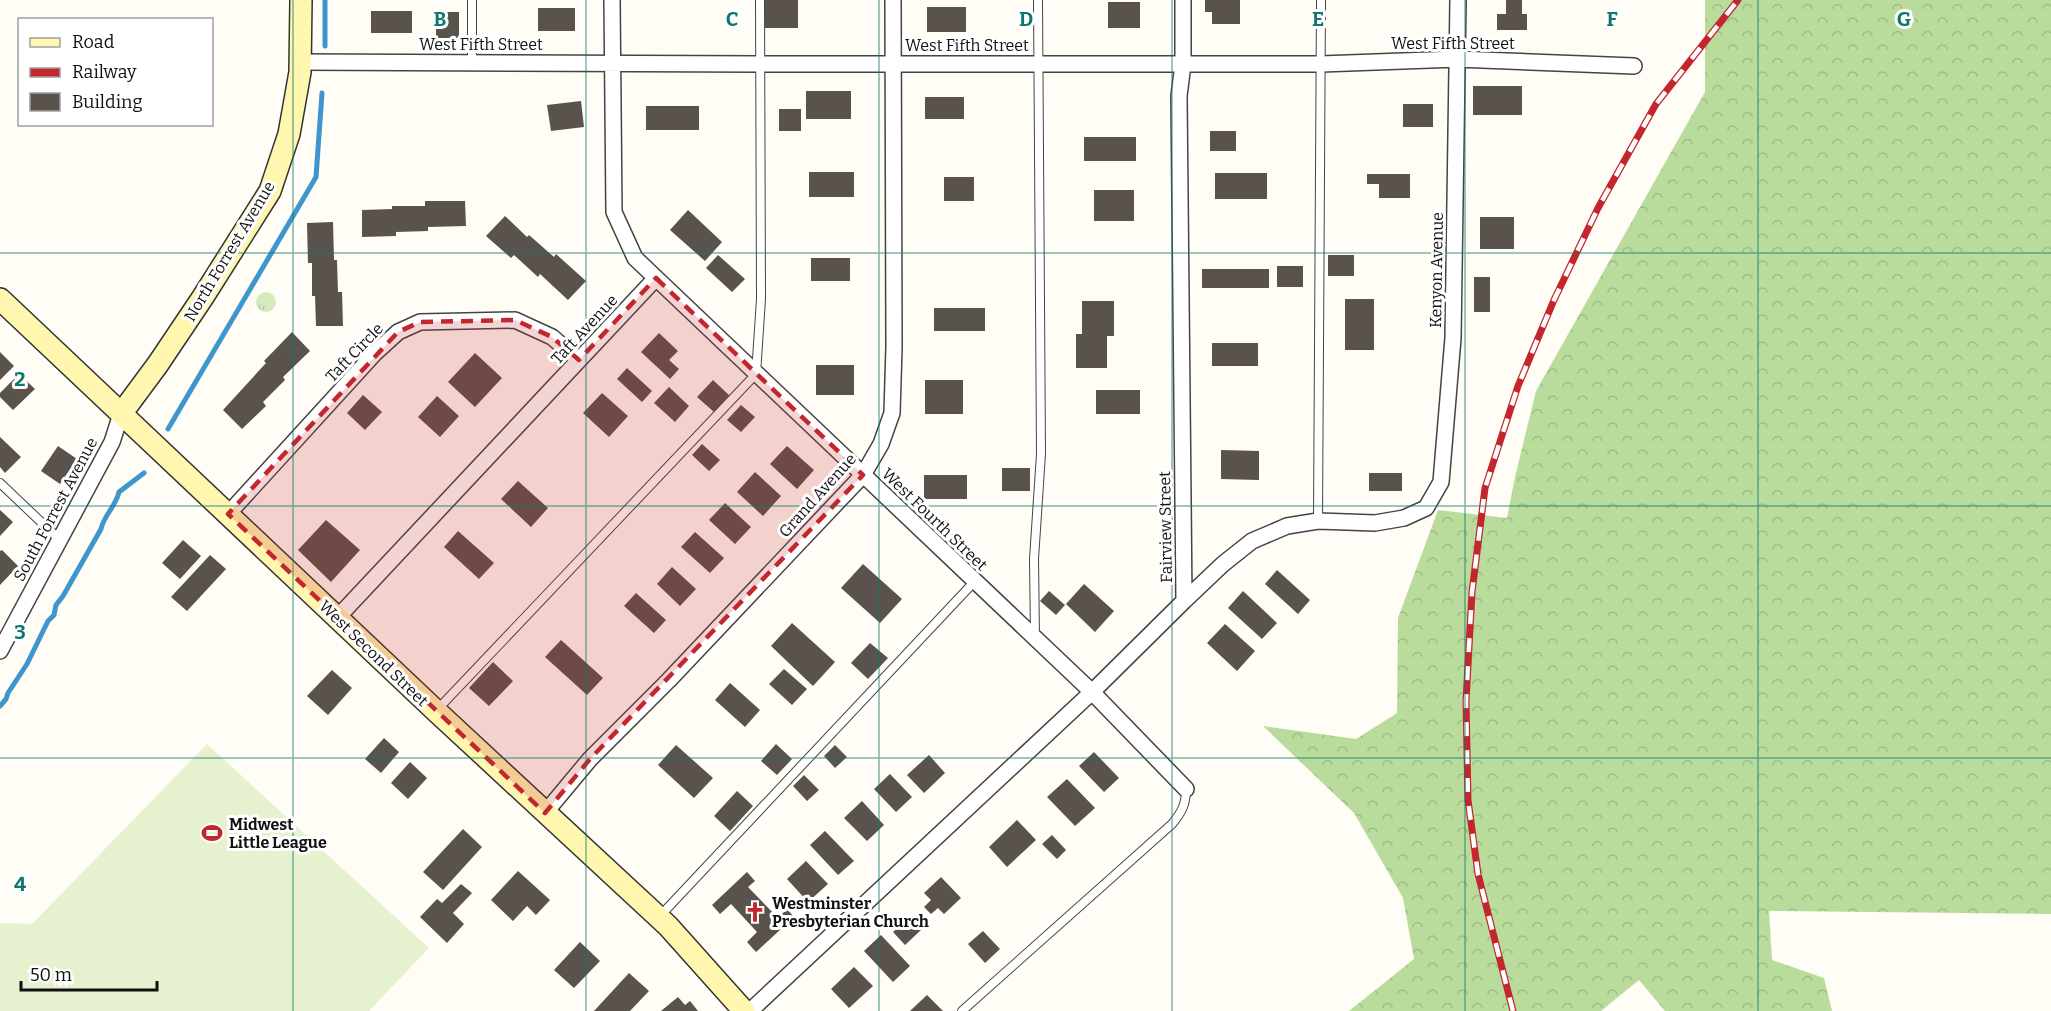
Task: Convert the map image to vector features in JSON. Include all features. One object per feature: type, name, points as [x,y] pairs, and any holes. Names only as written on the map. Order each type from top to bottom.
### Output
[{"type":"main road","name":"North Forrest Avenue","points":[[121,414],[203,297],[270,191],[289,134],[300,62],[301,0]]},
{"type":"main road","name":"West Second Street","points":[[0,299],[436,711],[658,917],[744,1011]]},
{"type":"street","points":[[612,0],[614,212],[634,258],[656,278]]},
{"type":"street","name":"Grand Avenue","points":[[545,813],[590,759],[669,680],[863,475],[881,444],[891,413],[894,347],[893,0]]},
{"type":"street","name":"Fairview Street","points":[[750,1011],[1092,692],[1184,602],[1179,108],[1184,64],[1183,0]]},
{"type":"street","name":"Kenyon Avenue","points":[[1318,522],[1375,523],[1404,518],[1426,508],[1441,482],[1453,338],[1458,0]]},
{"type":"street","name":"West Fifth Street","points":[[300,62],[1321,64],[1457,59],[1634,66]]},
{"type":"street","name":"Taft Avenue","points":[[338,617],[656,278]]},
{"type":"street","name":"West Fourth Street","points":[[656,278],[1092,692],[1186,789]]},
{"type":"street","name":"Taft Circle","points":[[228,514],[375,353],[398,332],[420,322],[514,320],[552,337],[579,360]]},
{"type":"street","name":"South Forrest Avenue","points":[[0,651],[112,442],[121,414]]},
{"type":"street","points":[[1184,602],[1223,564],[1252,540],[1287,526],[1318,522]]},
{"type":"lane","points":[[472,0],[472,62]]},
{"type":"lane","points":[[436,711],[756,374],[761,299],[760,0]]},
{"type":"lane","points":[[1035,638],[1034,559],[1041,454],[1038,0]]},
{"type":"lane","points":[[1318,522],[1321,0]]},
{"type":"lane","points":[[0,483],[59,539]]},
{"type":"lane","points":[[658,917],[975,581]]},
{"type":"lane","points":[[962,1011],[1172,824],[1181,813],[1186,801],[1186,789]]},
{"type":"highlighted area","points":[[656,278],[863,475],[590,759],[545,813],[228,514],[398,332],[420,322],[515,320],[552,337],[579,360]]},
{"type":"green space","points":[[1705,0],[2051,0],[2051,914],[1769,911],[1772,960],[1824,978],[1832,1011],[1665,1011],[1639,980],[1601,1011],[1349,1011],[1414,959],[1403,898],[1354,813],[1263,726],[1356,739],[1397,713],[1398,618],[1438,510],[1507,518],[1536,391],[1705,92]]},
{"type":"green space","points":[[266,292],[273,295],[276,302],[273,309],[266,312],[259,309],[256,302],[259,295]]},
{"type":"green space","name":"Midwest Little League","points":[[207,744],[429,948],[369,1011],[0,1011],[0,923],[32,924]]},
{"type":"building","points":[[764,0],[798,0],[798,28],[764,28]]},
{"type":"building","points":[[1205,0],[1240,0],[1240,24],[1212,24],[1212,12],[1205,12]]},
{"type":"building","points":[[1506,0],[1522,0],[1522,14],[1527,14],[1527,30],[1497,30],[1497,14],[1506,14]]},
{"type":"building","points":[[1108,2],[1140,2],[1140,28],[1108,28]]},
{"type":"building","points":[[927,7],[966,7],[966,32],[927,32]]},
{"type":"building","points":[[538,8],[575,8],[575,31],[538,31]]},
{"type":"building","points":[[371,11],[412,11],[412,33],[371,33]]},
{"type":"building","points":[[436,12],[459,12],[459,38],[436,38]]},
{"type":"building","points":[[1473,86],[1522,86],[1522,115],[1473,115]]},
{"type":"building","points":[[806,91],[851,91],[851,119],[806,119]]},
{"type":"building","points":[[925,97],[964,97],[964,119],[925,119]]},
{"type":"building","points":[[581,101],[584,127],[551,131],[547,105]]},
{"type":"building","points":[[1403,104],[1433,104],[1433,127],[1403,127]]},
{"type":"building","points":[[646,106],[699,106],[699,130],[646,130]]},
{"type":"building","points":[[779,109],[801,109],[801,131],[779,131]]},
{"type":"building","points":[[1210,131],[1236,131],[1236,151],[1210,151]]},
{"type":"building","points":[[1084,137],[1136,137],[1136,161],[1084,161]]},
{"type":"building","points":[[809,172],[854,172],[854,197],[809,197]]},
{"type":"building","points":[[1215,173],[1267,173],[1267,199],[1215,199]]},
{"type":"building","points":[[1367,174],[1410,174],[1410,198],[1379,198],[1379,184],[1367,184]]},
{"type":"building","points":[[944,177],[974,177],[974,201],[944,201]]},
{"type":"building","points":[[1094,190],[1134,190],[1134,221],[1094,221]]},
{"type":"building","points":[[425,201],[465,201],[466,226],[428,227],[428,231],[396,232],[396,236],[362,237],[362,210],[392,209],[392,206],[425,206]]},
{"type":"building","points":[[688,210],[722,242],[705,261],[670,230]]},
{"type":"building","points":[[505,216],[527,237],[529,235],[554,257],[556,254],[586,281],[568,300],[540,274],[538,277],[514,255],[511,258],[486,236]]},
{"type":"building","points":[[1480,217],[1514,217],[1514,249],[1480,249]]},
{"type":"building","points":[[333,222],[334,260],[337,260],[338,292],[342,292],[343,326],[316,326],[315,296],[312,296],[312,263],[308,263],[307,223]]},
{"type":"building","points":[[718,255],[745,279],[732,292],[706,268]]},
{"type":"building","points":[[1328,255],[1354,255],[1354,276],[1328,276]]},
{"type":"building","points":[[811,258],[850,258],[850,281],[811,281]]},
{"type":"building","points":[[1277,266],[1303,266],[1303,287],[1277,287]]},
{"type":"building","points":[[1202,269],[1269,269],[1269,288],[1202,288]]},
{"type":"building","points":[[1474,277],[1490,277],[1490,312],[1474,312]]},
{"type":"building","points":[[1345,299],[1374,299],[1374,350],[1345,350]]},
{"type":"building","points":[[1082,301],[1114,301],[1114,336],[1107,336],[1107,368],[1076,368],[1076,334],[1082,334]]},
{"type":"building","points":[[934,308],[985,308],[985,331],[934,331]]},
{"type":"building","points":[[292,332],[310,351],[283,377],[285,380],[263,402],[266,406],[242,429],[223,410]]},
{"type":"building","points":[[659,333],[678,351],[669,360],[679,369],[670,379],[641,352]]},
{"type":"building","points":[[1212,343],[1258,343],[1258,366],[1212,366]]},
{"type":"building","points":[[0,352],[14,366],[0,380]]},
{"type":"building","points":[[475,353],[502,378],[475,407],[448,382]]},
{"type":"building","points":[[816,365],[854,365],[854,395],[816,395]]},
{"type":"building","points":[[627,368],[652,391],[642,402],[617,379]]},
{"type":"building","points":[[19,374],[35,389],[13,410],[0,397],[0,393]]},
{"type":"building","points":[[713,380],[730,396],[714,412],[697,397]]},
{"type":"building","points":[[925,380],[963,380],[963,414],[925,414]]},
{"type":"building","points":[[669,387],[689,406],[675,422],[654,403]]},
{"type":"building","points":[[1096,390],[1140,390],[1140,414],[1096,414]]},
{"type":"building","points":[[602,393],[628,416],[609,437],[583,413]]},
{"type":"building","points":[[363,395],[382,412],[365,430],[347,413]]},
{"type":"building","points":[[437,396],[459,416],[440,437],[418,417]]},
{"type":"building","points":[[741,405],[755,417],[741,432],[727,420]]},
{"type":"building","points":[[0,437],[21,457],[5,473],[0,467]]},
{"type":"building","points":[[702,444],[720,460],[709,471],[692,455]]},
{"type":"building","points":[[58,446],[77,459],[60,484],[41,471]]},
{"type":"building","points":[[787,446],[814,470],[797,489],[770,464]]},
{"type":"building","points":[[1221,450],[1259,451],[1259,480],[1221,479]]},
{"type":"building","points":[[1002,468],[1030,468],[1030,491],[1002,491]]},
{"type":"building","points":[[755,472],[781,496],[763,516],[737,492]]},
{"type":"building","points":[[1369,473],[1402,473],[1402,491],[1369,491]]},
{"type":"building","points":[[924,475],[967,475],[967,499],[924,499]]},
{"type":"building","points":[[518,481],[548,508],[531,527],[501,499]]},
{"type":"building","points":[[725,503],[751,527],[735,544],[709,520]]},
{"type":"building","points":[[0,510],[13,522],[0,536]]},
{"type":"building","points":[[326,520],[360,550],[331,582],[298,550]]},
{"type":"building","points":[[458,531],[494,563],[479,579],[444,547]]},
{"type":"building","points":[[695,532],[724,558],[710,573],[681,547]]},
{"type":"building","points":[[183,540],[201,556],[180,579],[162,563]]},
{"type":"building","points":[[2,550],[18,566],[0,585],[0,551]]},
{"type":"building","points":[[210,555],[226,569],[187,611],[171,597]]},
{"type":"building","points":[[863,564],[902,599],[880,623],[841,588]]},
{"type":"building","points":[[672,567],[696,589],[680,606],[657,584]]},
{"type":"building","points":[[1277,570],[1310,600],[1298,614],[1265,584]]},
{"type":"building","points":[[1084,584],[1114,611],[1095,632],[1066,604]]},
{"type":"building","points":[[1049,591],[1065,605],[1056,615],[1040,601]]},
{"type":"building","points":[[1243,591],[1277,623],[1262,639],[1228,608]]},
{"type":"building","points":[[636,593],[666,620],[654,633],[624,606]]},
{"type":"building","points":[[792,623],[835,662],[813,686],[771,646]]},
{"type":"building","points":[[1225,624],[1255,651],[1237,671],[1207,643]]},
{"type":"building","points":[[561,640],[603,678],[587,695],[545,657]]},
{"type":"building","points":[[870,643],[888,658],[868,679],[851,663]]},
{"type":"building","points":[[493,662],[513,681],[489,706],[469,688]]},
{"type":"building","points":[[784,669],[807,689],[792,705],[769,684]]},
{"type":"building","points":[[332,670],[352,688],[328,715],[307,696]]},
{"type":"building","points":[[730,683],[760,710],[745,727],[715,700]]},
{"type":"building","points":[[384,738],[399,752],[381,773],[365,759]]},
{"type":"building","points":[[776,744],[792,759],[777,775],[761,761]]},
{"type":"building","points":[[676,745],[713,778],[694,798],[658,765]]},
{"type":"building","points":[[835,745],[847,757],[835,768],[824,756]]},
{"type":"building","points":[[1094,752],[1119,778],[1104,792],[1079,766]]},
{"type":"building","points":[[929,755],[945,773],[924,793],[907,775]]},
{"type":"building","points":[[410,762],[427,778],[408,799],[391,783]]},
{"type":"building","points":[[890,774],[912,797],[896,812],[874,789]]},
{"type":"building","points":[[804,775],[819,790],[807,801],[793,786]]},
{"type":"building","points":[[1067,779],[1095,808],[1075,826],[1047,797]]},
{"type":"building","points":[[737,791],[753,806],[730,831],[714,816]]},
{"type":"building","points":[[862,801],[884,825],[867,841],[844,818]]},
{"type":"building","points":[[1017,820],[1036,840],[1007,867],[989,847]]},
{"type":"building","points":[[463,829],[482,847],[443,890],[423,872]]},
{"type":"building","points":[[825,831],[854,861],[838,875],[810,845]]},
{"type":"building","points":[[1052,835],[1066,850],[1057,859],[1042,844]]},
{"type":"building","points":[[806,861],[828,884],[808,902],[787,879]]},
{"type":"building","points":[[518,871],[550,900],[536,915],[527,906],[513,921],[491,900]]},
{"type":"building","name":"Westminster Presbyterian Church","points":[[747,872],[755,881],[748,887],[778,918],[787,909],[794,917],[756,952],[747,942],[757,932],[731,904],[720,914],[712,905]]},
{"type":"building","points":[[941,877],[961,898],[944,914],[938,908],[931,914],[924,907],[931,900],[924,893]]},
{"type":"building","points":[[461,884],[472,893],[453,913],[464,924],[447,943],[420,917],[437,899],[442,903]]},
{"type":"building","points":[[909,918],[921,930],[905,945],[893,932]]},
{"type":"building","points":[[983,931],[1000,949],[985,963],[968,944]]},
{"type":"building","points":[[881,935],[910,966],[893,982],[864,951]]},
{"type":"building","points":[[580,942],[600,961],[574,988],[554,970]]},
{"type":"building","points":[[854,967],[873,986],[849,1008],[831,989]]},
{"type":"building","points":[[629,973],[649,991],[630,1011],[594,1011]]},
{"type":"building","points":[[927,995],[943,1011],[910,1011]]},
{"type":"building","points":[[678,997],[685,1005],[690,1001],[698,1011],[661,1011]]},
{"type":"waterway","points":[[325,0],[325,46]]},
{"type":"waterway","points":[[168,429],[316,177],[322,93]]},
{"type":"waterway","points":[[0,706],[27,664],[48,621],[54,615],[56,605],[101,529],[119,492],[144,473]]},
{"type":"railway","points":[[1513,1011],[1478,874],[1468,800],[1466,701],[1472,592],[1485,488],[1518,386],[1554,300],[1598,208],[1656,104],[1738,0]]},
{"type":"place","name":"Midwest Little League","points":[[212,833]]},
{"type":"place","name":"Westminster Presbyterian Church","points":[[755,912]]}]
